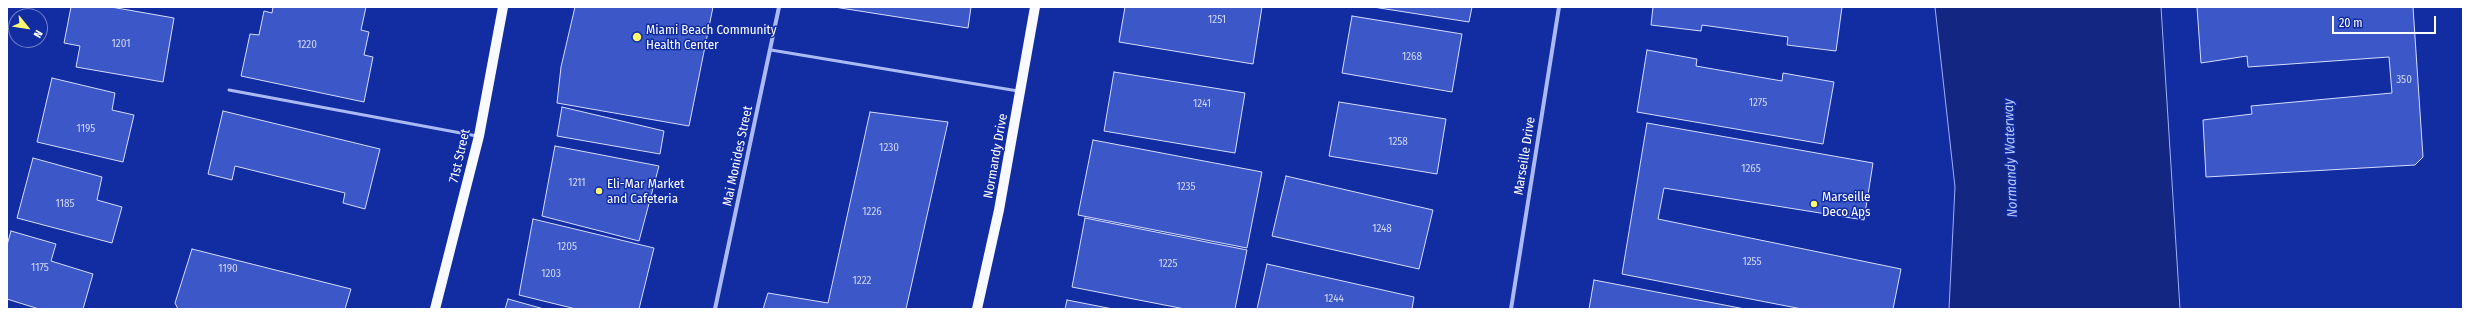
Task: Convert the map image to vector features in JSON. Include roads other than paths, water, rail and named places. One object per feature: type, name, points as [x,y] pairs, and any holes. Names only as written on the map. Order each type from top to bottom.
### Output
[{"type":"main road","name":"71st Street","points":[[435,309],[479,136],[503,7]]},
{"type":"main road","name":"Normandy Drive","points":[[977,309],[999,210],[1035,7]]},
{"type":"street","name":"Mai Monides Street","points":[[715,309],[779,7]]},
{"type":"street","name":"Marseille Drive","points":[[1511,309],[1559,7]]},
{"type":"lane","points":[[771,50],[1020,92]]},
{"type":"lane","points":[[229,90],[479,136]]},
{"type":"water","name":"Normandy Waterway","points":[[1935,7],[2161,7],[2180,309],[1949,309],[1955,187]]},
{"type":"place","name":"Miami Beach Community Health Center","points":[[637,37]]},
{"type":"place","name":"Eli-Mar Market and Cafeteria","points":[[599,191]]},
{"type":"place","name":"Marseille Deco Aps","points":[[1814,204]]}]
